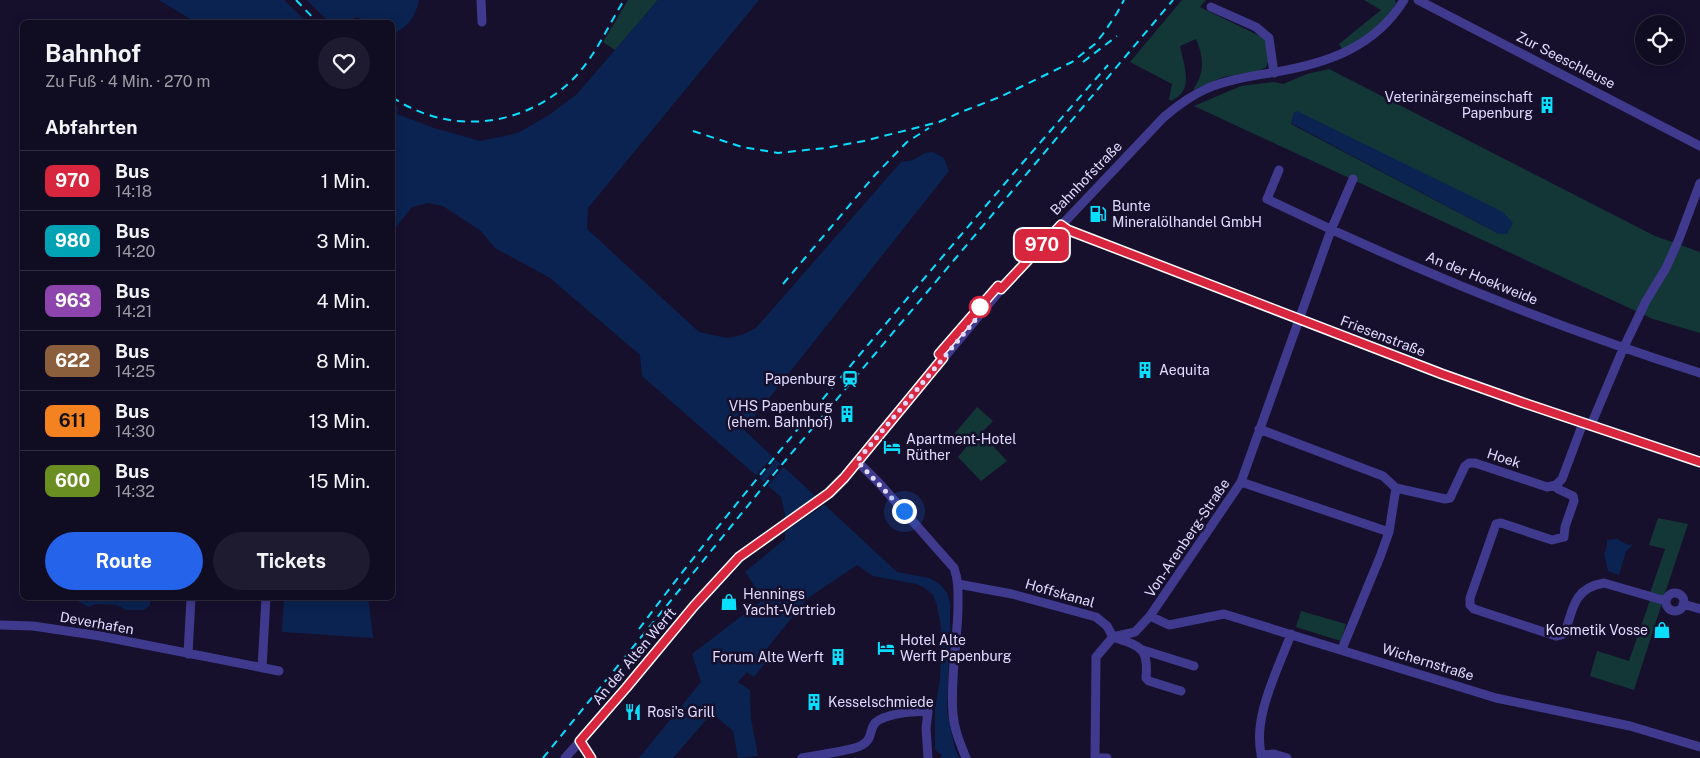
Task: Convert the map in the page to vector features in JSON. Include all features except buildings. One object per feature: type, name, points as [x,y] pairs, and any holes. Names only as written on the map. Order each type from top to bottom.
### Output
[{"type":"street","points":[[481,0],[482,22]]},
{"type":"street","name":"Bahnhofstraße","points":[[829,493],[844,478],[1001,289],[1178,104],[1198,92],[1225,82],[1274,73],[1330,59],[1379,32],[1395,15],[1404,0]]},
{"type":"street","name":"Zur Seeschleuse","points":[[1418,0],[1700,146]]},
{"type":"street","points":[[1211,7],[1256,27],[1269,38],[1274,73]]},
{"type":"street","name":"An der Hoekweide","points":[[1279,170],[1267,198],[1331,230],[1513,307],[1623,348],[1700,373]]},
{"type":"street","points":[[1299,318],[1331,230],[1353,179]]},
{"type":"street","points":[[1700,183],[1666,268],[1646,302],[1623,348],[1562,479],[1556,485],[1558,489],[1570,493],[1574,500],[1564,527],[1564,536],[1552,540],[1501,523],[1496,524],[1470,598],[1470,605],[1474,609],[1556,636],[1565,633],[1576,598],[1581,593],[1598,584],[1604,583],[1666,601],[1669,596],[1677,593],[1683,599],[1683,604],[1700,609]]},
{"type":"street","name":"Friesenstraße","points":[[1061,225],[1068,230],[1442,374],[1700,462]]},
{"type":"street","name":"Von-Arenberg-Straße","points":[[1113,638],[1135,632],[1150,616],[1241,482],[1299,318]]},
{"type":"street","name":"Hoek","points":[[1259,429],[1383,476],[1396,488],[1445,499],[1450,498],[1453,494],[1464,466],[1475,463],[1547,487],[1556,485]]},
{"type":"street","points":[[857,461],[879,483],[954,568],[958,584],[953,713],[956,731],[966,758]]},
{"type":"street","points":[[1241,482],[1389,532]]},
{"type":"street","points":[[1342,650],[1389,532],[1396,488]]},
{"type":"street","name":"An der Alten Werft","points":[[565,758],[739,557],[829,493]]},
{"type":"street","name":"Hoffskanal","points":[[958,584],[1012,594],[1096,616],[1107,626],[1113,638]]},
{"type":"street","points":[[188,654],[191,600]]},
{"type":"street","points":[[262,668],[266,600]]},
{"type":"street","name":"Wichernstraße","points":[[1150,616],[1169,625],[1224,614],[1496,698],[1630,726],[1700,747]]},
{"type":"street","name":"Deverhafen","points":[[0,625],[33,626],[90,635],[279,671]]},
{"type":"street","points":[[1287,758],[1274,754],[1261,756],[1258,738],[1262,711],[1291,634]]},
{"type":"street","points":[[1107,758],[1095,758],[1096,657],[1113,638],[1135,645],[1143,650],[1194,666]]},
{"type":"street","points":[[1143,650],[1147,664],[1146,678],[1148,681],[1182,691]]},
{"type":"street","points":[[802,758],[861,746],[870,739],[875,723],[882,719],[912,711],[928,712],[926,728],[928,758]]},
{"type":"street","points":[[580,741],[591,758]]},
{"type":"green space","points":[[628,0],[658,0],[615,50],[603,42]]},
{"type":"green space","points":[[1182,0],[1206,0],[1200,7],[1268,40],[1269,59],[1266,67],[1258,71],[1223,77],[1193,90],[1200,77],[1202,65],[1201,52],[1196,39],[1180,46],[1186,77],[1185,84],[1183,91],[1171,101],[1169,99],[1172,84],[1130,62]]},
{"type":"green space","points":[[1364,0],[1395,0],[1396,3],[1373,30],[1343,50],[1339,44],[1381,10]]},
{"type":"green space","points":[[1329,69],[1655,236],[1700,252],[1700,333],[1653,319],[1194,106],[1241,86],[1274,82],[1283,84],[1307,74]],"holes":[[[1297,112],[1507,234],[1499,234],[1291,124],[1294,113]]]},
{"type":"green space","points":[[977,407],[993,421],[981,433],[1007,461],[981,481],[958,457],[969,444],[955,433]]},
{"type":"green space","points":[[1658,518],[1688,524],[1664,596],[1650,593],[1665,549],[1649,545]]},
{"type":"green space","points":[[1650,600],[1662,603],[1634,690],[1590,676],[1597,651],[1629,661]]},
{"type":"green space","points":[[1301,611],[1346,624],[1341,641],[1296,627]]},
{"type":"water","points":[[159,0],[284,0],[305,20],[192,20]]},
{"type":"water","points":[[307,0],[419,0],[411,20],[395,33],[395,20],[363,20],[356,17],[351,20],[327,20]]},
{"type":"water","points":[[658,0],[759,0],[588,208],[587,229],[699,332],[727,338],[742,335],[756,328],[901,162],[913,160],[925,153],[933,152],[944,158],[949,171],[744,430],[897,572],[929,578],[940,584],[947,593],[950,603],[950,628],[947,710],[954,745],[959,758],[940,758],[942,755],[935,750],[935,709],[942,650],[941,627],[933,595],[925,588],[916,584],[873,576],[857,565],[808,598],[763,653],[770,657],[754,677],[747,672],[738,682],[750,690],[751,719],[758,756],[738,758],[733,731],[712,713],[673,758],[639,758],[701,682],[692,654],[764,599],[745,572],[785,539],[785,514],[781,497],[642,376],[640,355],[550,278],[495,248],[481,231],[443,206],[428,203],[412,207],[395,228],[395,105],[398,108],[397,114],[434,128],[480,141],[518,133],[549,115],[577,94]]},
{"type":"water","points":[[1297,111],[1504,213],[1513,223],[1507,234],[1499,234],[1291,123],[1294,113]]},
{"type":"water","points":[[1617,539],[1628,545],[1633,544],[1626,552],[1619,575],[1608,571],[1604,554],[1607,540]]},
{"type":"water","points":[[75,600],[151,600],[150,605],[144,610],[126,610],[117,605],[96,604],[89,607]]},
{"type":"water","points":[[284,600],[368,600],[373,638],[282,632]]},
{"type":"pier","points":[[774,455],[777,458],[758,481],[754,477]]},
{"type":"pier","points":[[782,462],[785,465],[766,488],[762,484]]},
{"type":"pier","points":[[818,495],[827,503],[782,534],[783,520]]},
{"type":"railway","points":[[296,0],[315,20]]},
{"type":"railway","points":[[395,99],[414,109],[436,117],[460,121],[483,121],[529,110],[550,98],[578,74],[599,44],[624,0]]},
{"type":"railway","points":[[693,131],[742,147],[778,153],[825,148],[864,141],[939,122],[1000,97],[1072,62],[1095,44],[1124,0]]},
{"type":"railway","points":[[543,758],[763,487],[1173,0]]},
{"type":"railway","points":[[1083,62],[1117,36]]},
{"type":"railway","points":[[639,629],[805,420],[1108,65]]},
{"type":"railway","points":[[783,284],[875,175],[907,142],[929,128]]},
{"type":"bus line","name":"970","points":[[591,758],[580,741],[694,606],[739,557],[829,493],[844,478],[943,358],[939,354],[998,286],[1001,289],[1061,225],[1068,230],[1442,374],[1700,462]]},
{"type":"place","name":"Veterinärgemeinschaft Papenburg","points":[[1547,105]]},
{"type":"place","name":"Bunte Mineralölhandel GmbH","points":[[1098,214]]},
{"type":"place","name":"Aequita","points":[[1145,370]]},
{"type":"place","name":"Papenburg","points":[[850,379]]},
{"type":"place","name":"VHS Papenburg (ehem. Bahnhof)","points":[[847,414]]},
{"type":"place","name":"Apartment-Hotel Rüther","points":[[892,447]]},
{"type":"place","name":"Hennings Yacht-Vertrieb","points":[[729,602]]},
{"type":"place","name":"Kosmetik Vosse","points":[[1662,630]]},
{"type":"place","name":"Hotel Alte Werft Papenburg","points":[[886,648]]},
{"type":"place","name":"Forum Alte Werft","points":[[838,657]]},
{"type":"place","name":"Kesselschmiede","points":[[814,702]]},
{"type":"place","name":"Rosi's Grill","points":[[633,712]]},
{"type":"route","points":[[904,511],[857,461],[982,312],[980,307]]}]
